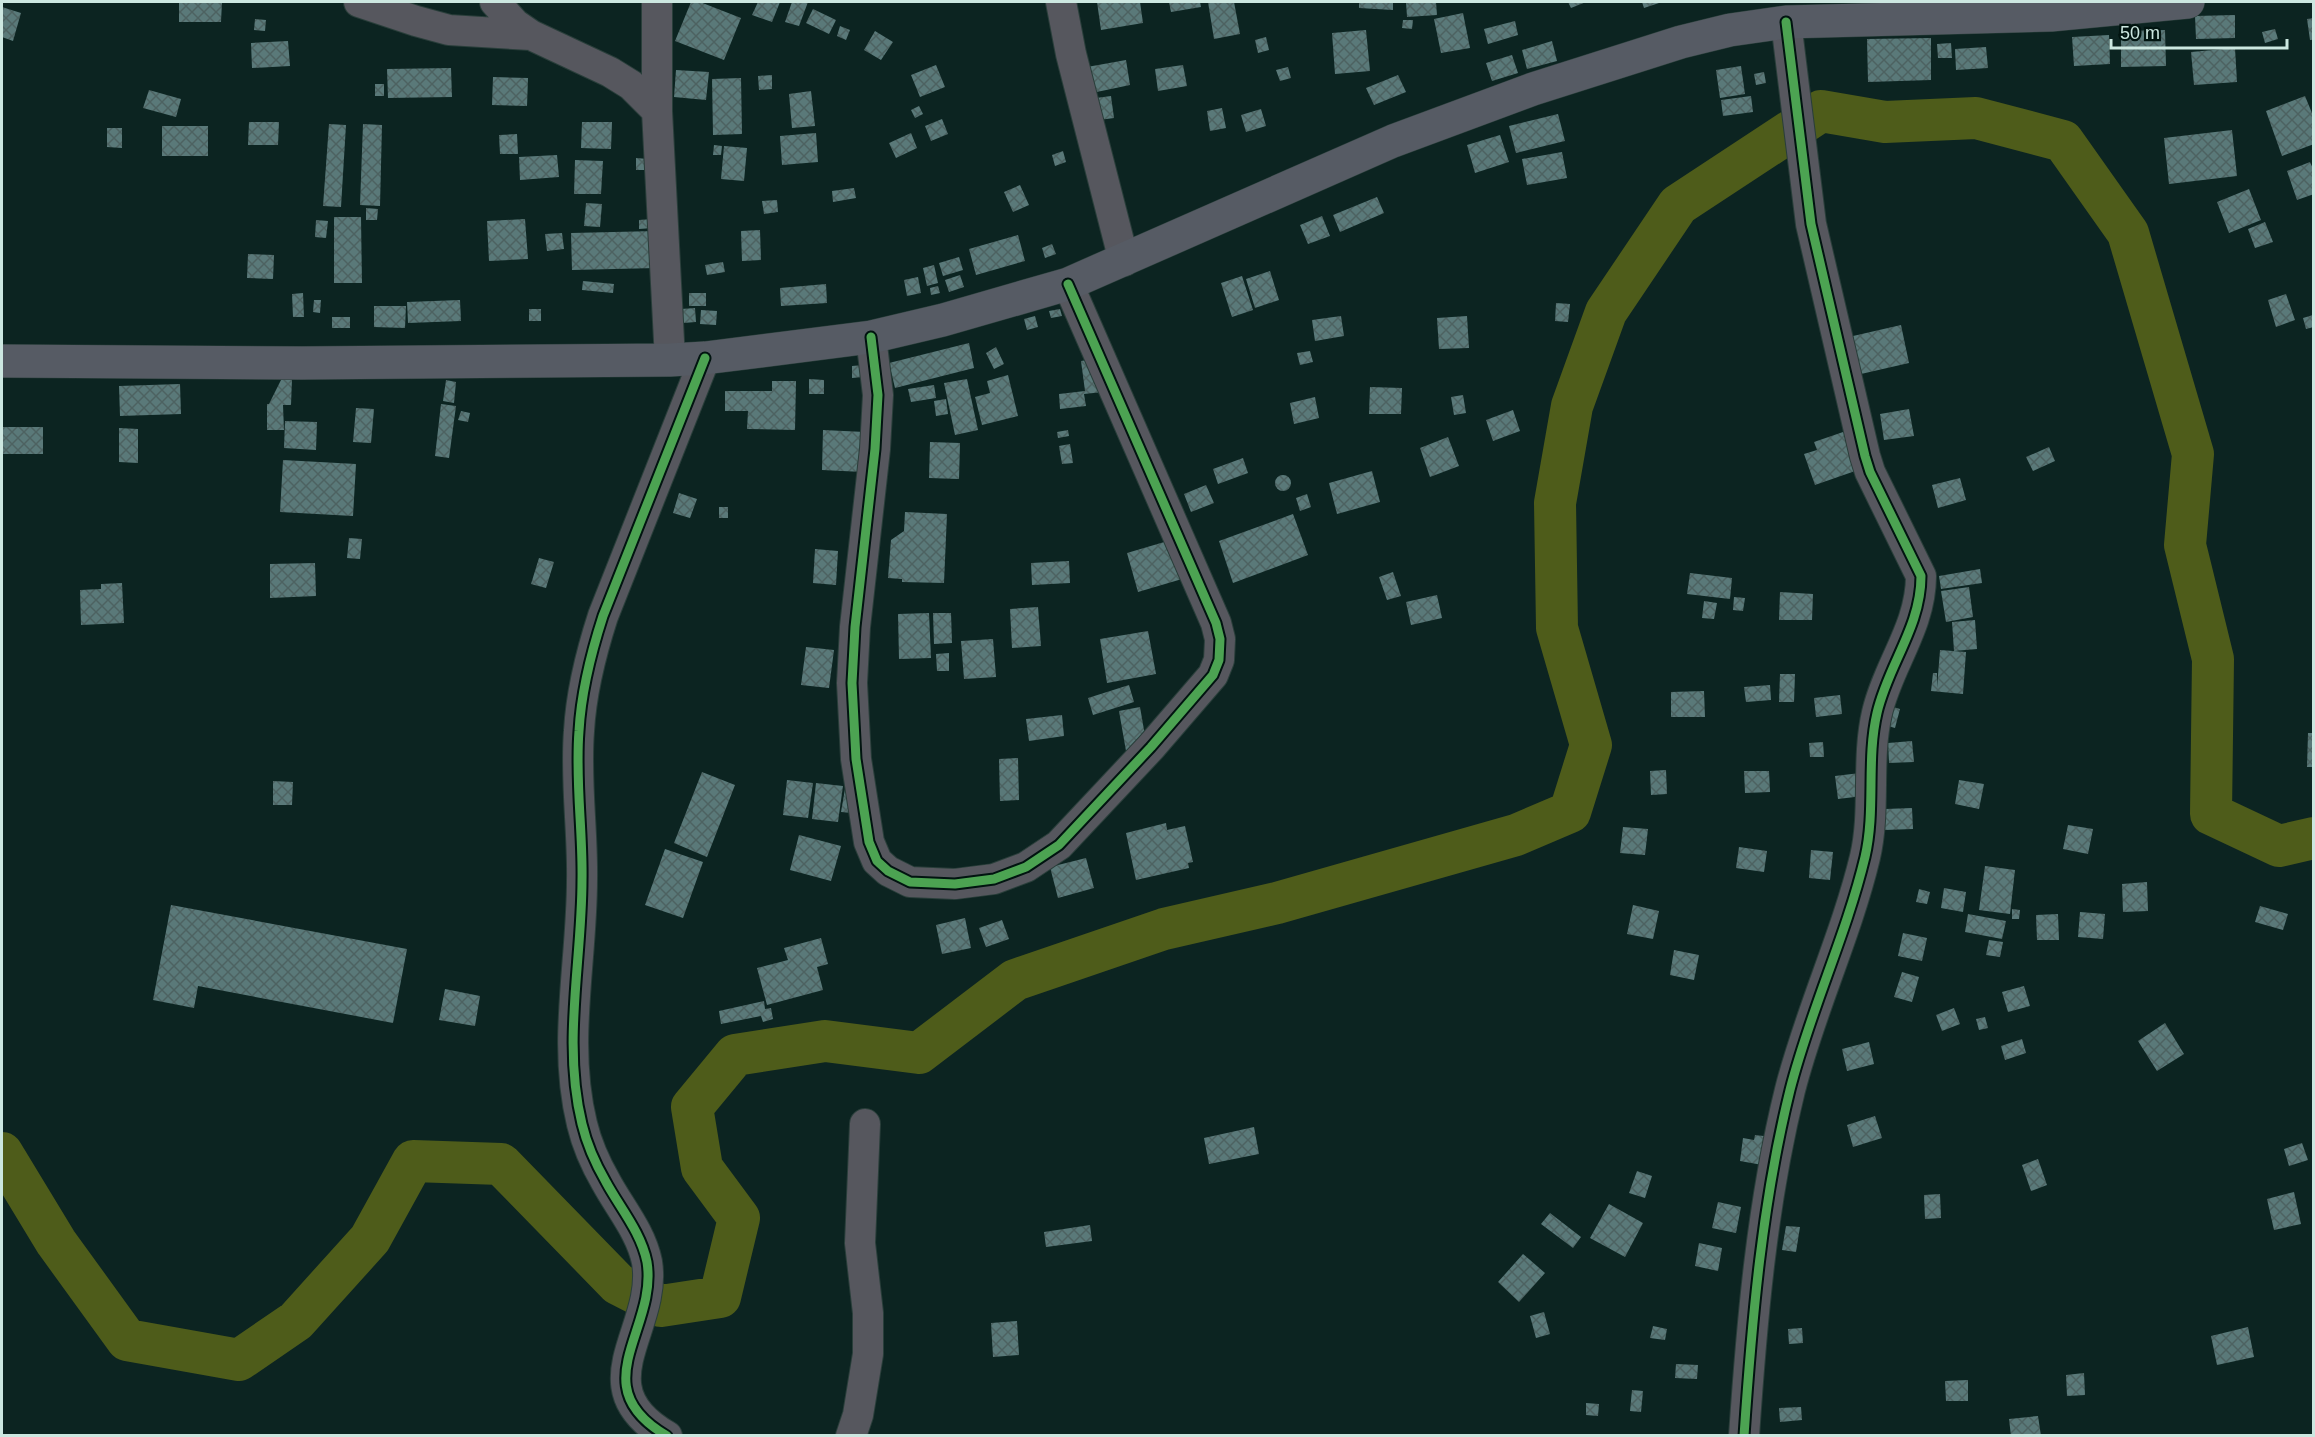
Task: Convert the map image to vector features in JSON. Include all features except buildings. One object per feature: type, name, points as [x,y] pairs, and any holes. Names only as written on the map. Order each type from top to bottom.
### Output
[{"type":"highway","points":[[2,361],[314,363],[670,360],[705,358],[871,337],[943,320],[1068,284],[1393,141],[1533,89],[1681,42],[1730,30],[1786,22],[2188,2]]},
{"type":"street","points":[[359,2],[449,30],[531,34]]},
{"type":"street","points":[[495,2],[515,24],[610,72],[638,91],[657,111]]},
{"type":"street","points":[[657,2],[657,111],[670,360]]},
{"type":"street","points":[[1061,2],[1071,54],[1124,261]]},
{"type":"street","points":[[1744,1436],[1755,1290],[1774,1159],[1806,1035],[1856,891],[1865,855],[1870,832],[1872,742],[1877,713],[1886,682],[1915,620],[1921,596],[1921,576],[1870,472],[1865,456],[1811,224],[1786,22]]},
{"type":"street","points":[[871,337],[878,395],[875,449],[855,627],[852,683],[856,759],[868,842],[876,861],[888,871],[910,882],[955,884],[994,879],[1026,867],[1059,845],[1151,747],[1213,675],[1219,660],[1220,639],[1216,623],[1068,284]]},
{"type":"street","points":[[667,1436],[636,1412],[628,1396],[626,1378],[629,1352],[650,1282],[641,1240],[590,1152],[577,1102],[573,1052],[573,1004],[582,881],[579,730],[594,643],[603,616],[705,358]]},
{"type":"street","points":[[851,1436],[858,1415],[868,1354],[868,1313],[860,1243],[865,1124]]},
{"type":"waterway","points":[[2,1153],[56,1242],[127,1340],[239,1360],[296,1321],[370,1239],[413,1161],[501,1164],[618,1284],[661,1306],[720,1297],[739,1218],[702,1168],[692,1107],[735,1055],[825,1041],[919,1053],[1015,980],[1164,929],[1277,903],[1516,835],[1570,812],[1591,745],[1557,628],[1555,503],[1572,406],[1606,312],[1678,205],[1821,111],[1885,122],[1976,118],[2063,141],[2128,233],[2193,454],[2185,545],[2213,659],[2211,814],[2279,846],[2314,838]]},
{"type":"cycle path","points":[[1744,1436],[1765,1218],[1780,1133],[1807,1031],[1848,916],[1865,857],[1870,821],[1872,749],[1877,713],[1882,695],[1916,612],[1921,576],[1870,472],[1865,456],[1811,224],[1786,22]]},
{"type":"cycle path","points":[[871,337],[878,395],[875,449],[855,627],[852,683],[856,759],[869,842],[877,861],[888,871],[910,882],[955,884],[994,879],[1026,867],[1059,845],[1151,747],[1213,675],[1219,660],[1220,639],[1216,623],[1068,284]]},
{"type":"cycle path","points":[[667,1436],[642,1417],[629,1397],[626,1377],[629,1356],[643,1311],[647,1287],[647,1262],[635,1230],[592,1154],[586,1139],[576,1094],[573,1033],[582,880],[578,750],[585,688],[603,616],[705,358]]}]
